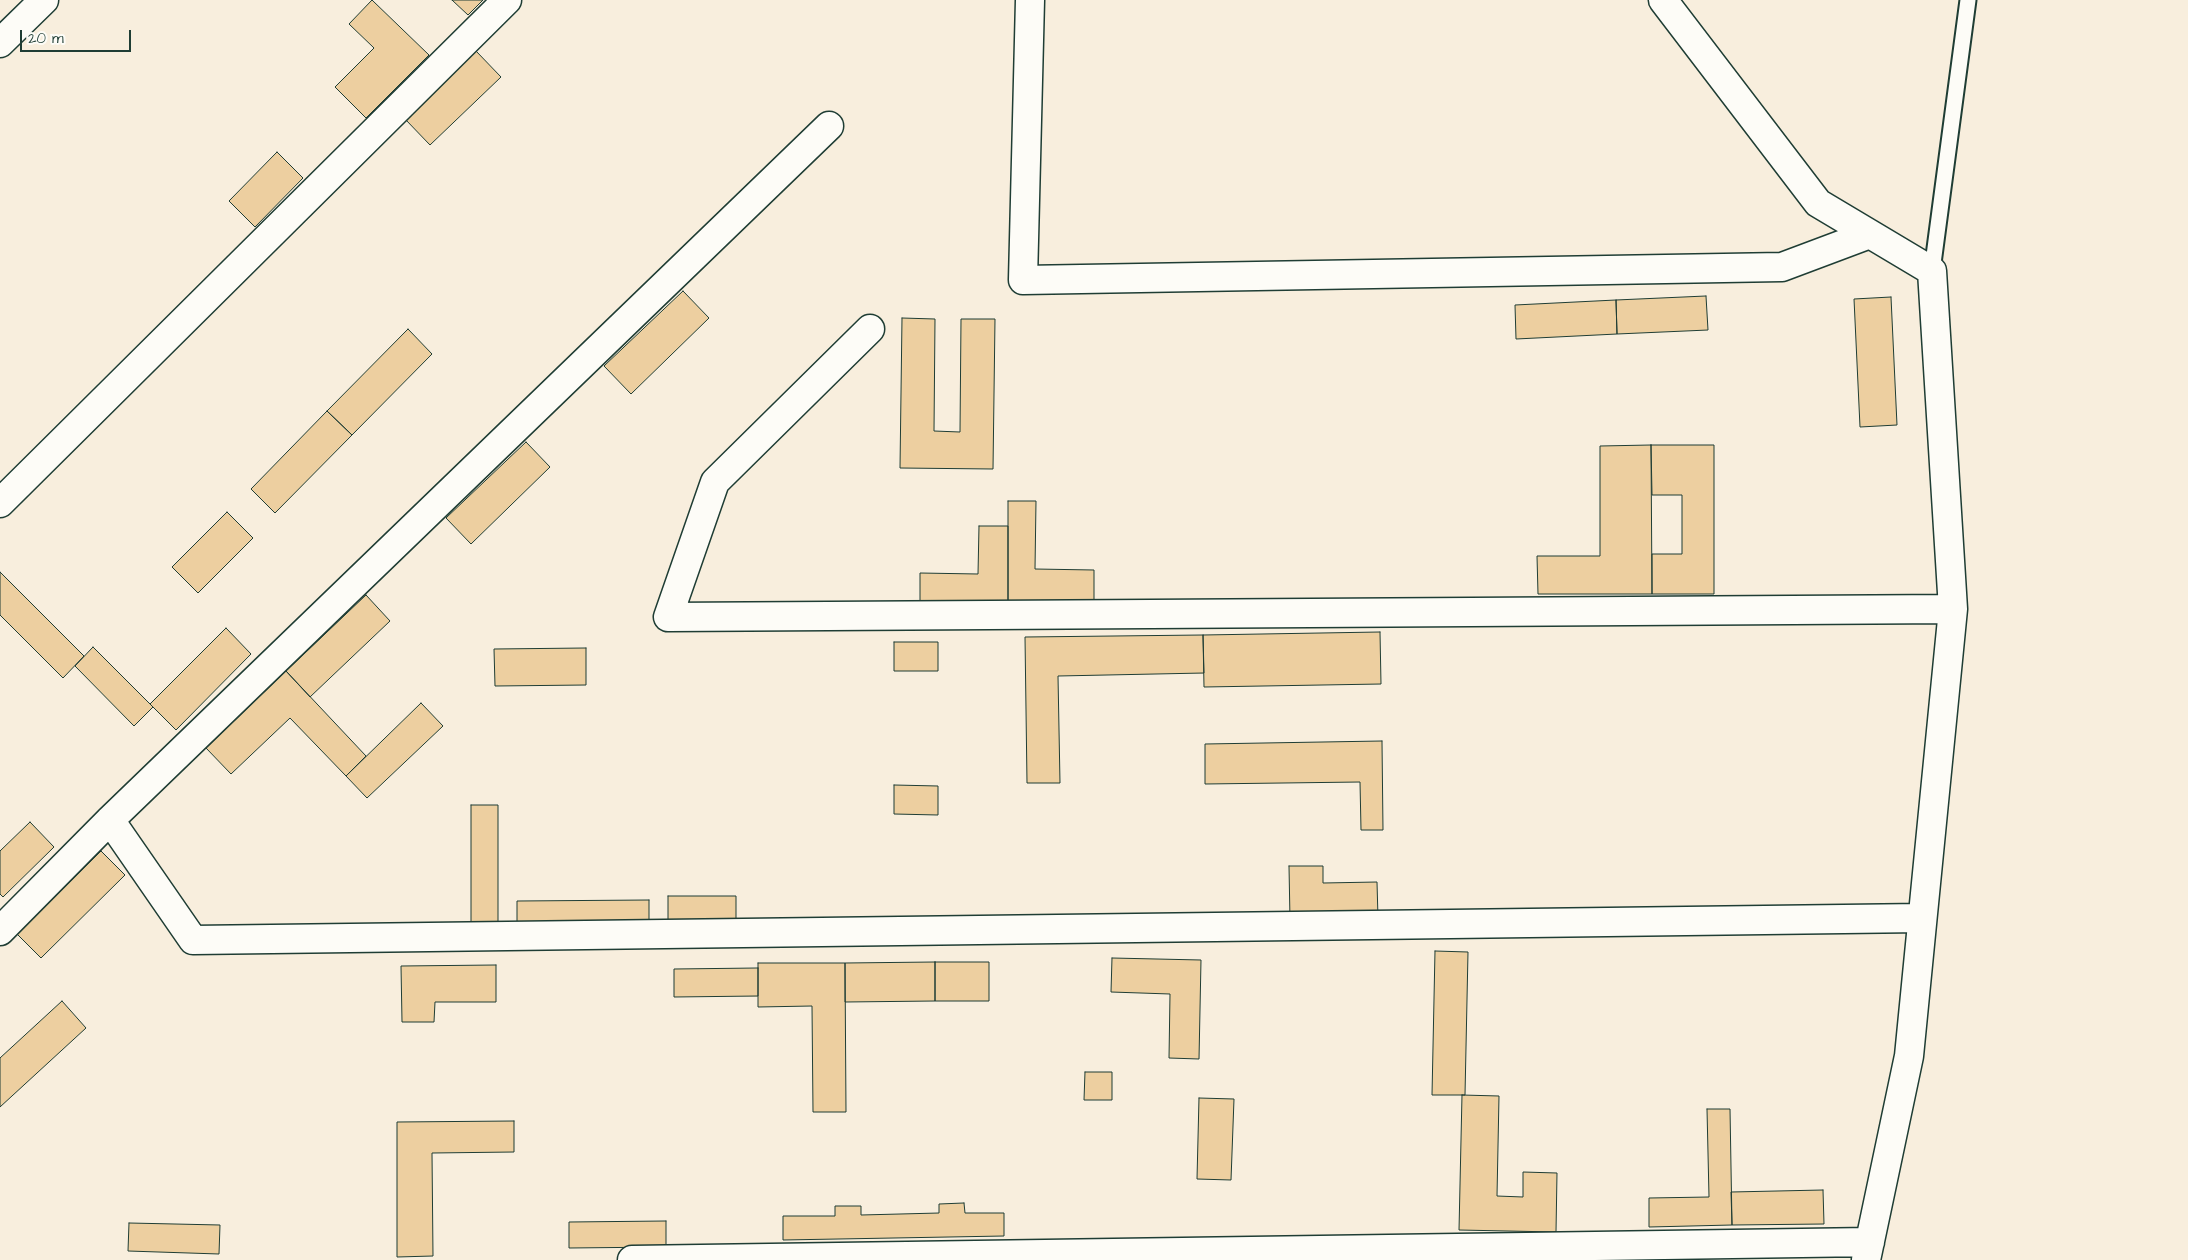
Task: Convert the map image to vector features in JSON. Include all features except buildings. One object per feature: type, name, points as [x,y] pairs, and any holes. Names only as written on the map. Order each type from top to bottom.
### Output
[{"type":"street","points":[[0,43],[44,0]]},
{"type":"street","points":[[0,503],[507,0]]},
{"type":"street","points":[[1030,0],[1023,280],[1782,267],[1870,234]]},
{"type":"street","points":[[632,1260],[1868,1251],[1909,1056],[1953,609],[1932,272],[1818,203],[1664,0]]},
{"type":"street","points":[[0,931],[110,820],[829,126]]},
{"type":"street","points":[[870,329],[715,482],[668,617],[1953,609]]},
{"type":"street","points":[[110,820],[193,940],[1922,918]]},
{"type":"lane","points":[[1932,272],[1968,0]]}]
